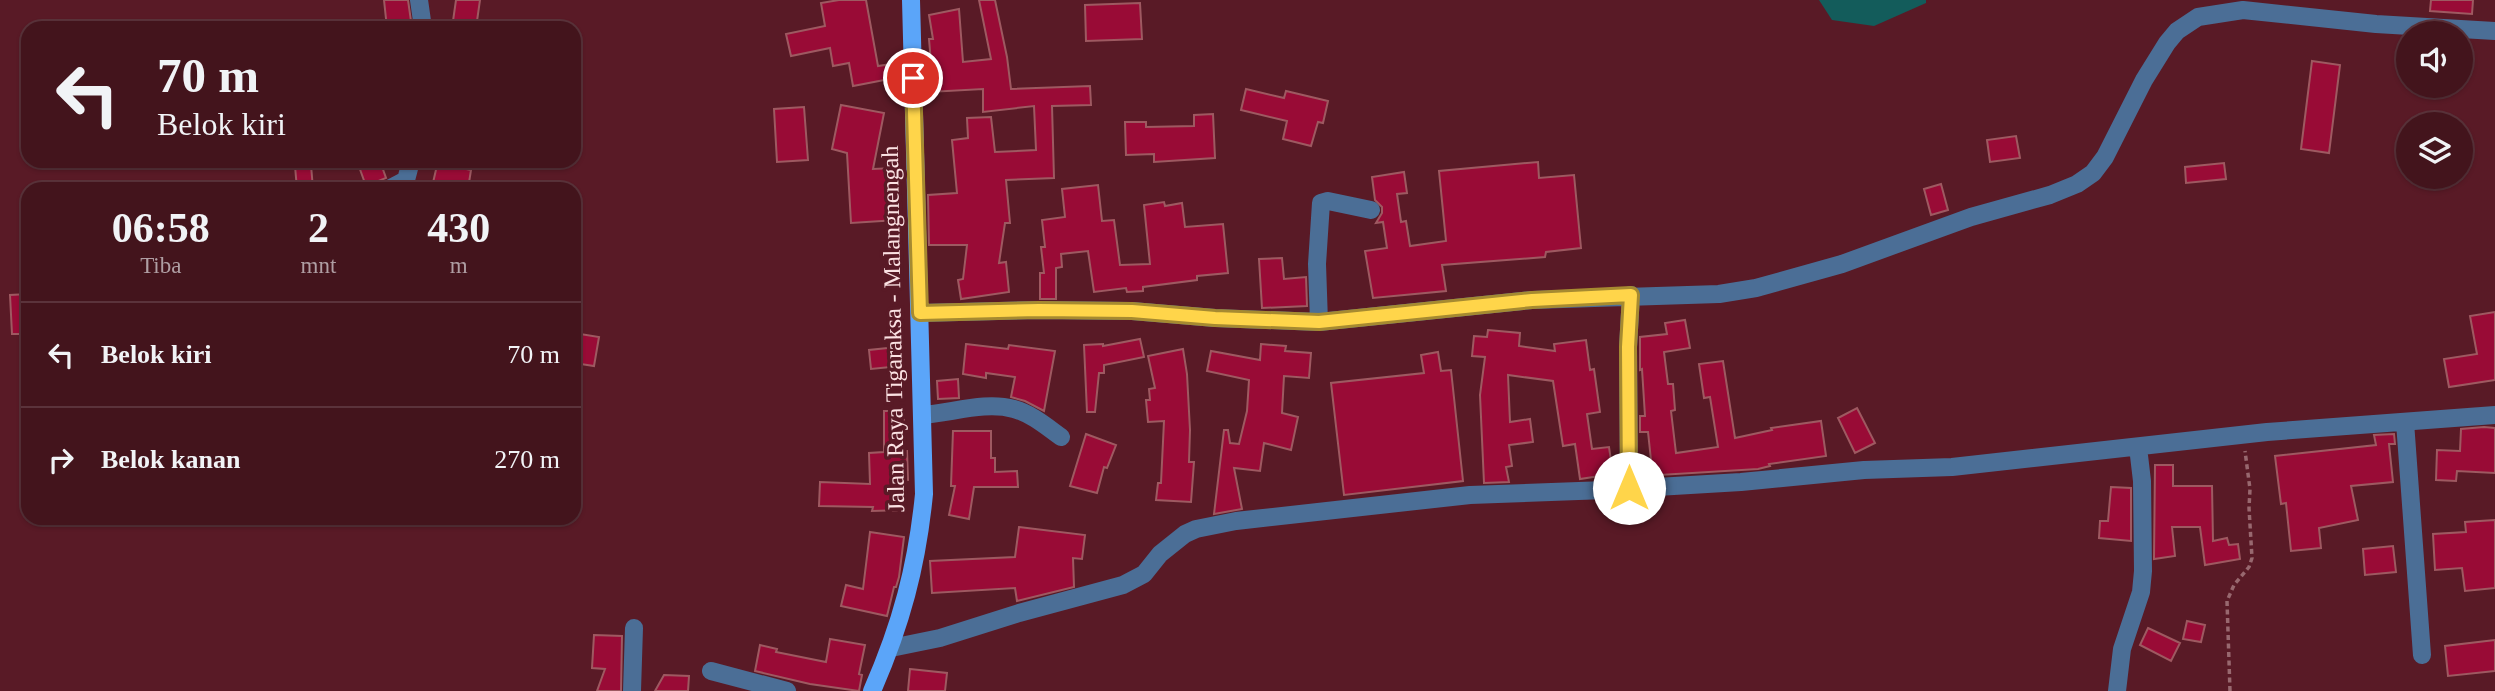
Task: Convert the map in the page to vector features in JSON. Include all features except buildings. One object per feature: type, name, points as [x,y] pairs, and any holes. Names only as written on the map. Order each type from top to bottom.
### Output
[{"type":"main road","name":"Jalan Raya Tigaraksa - Malangnengah","points":[[872,691],[891,648],[912,579],[924,494],[911,0]]},
{"type":"street","points":[[419,0],[422,21]]},
{"type":"street","points":[[920,313],[1111,310],[1319,322],[1532,300],[1719,294],[1756,288],[1842,264],[2077,184],[2092,173],[2105,157],[2166,43],[2177,31],[2198,17],[2243,10],[2376,24],[2495,31]]},
{"type":"street","points":[[1319,322],[1317,264],[1321,203],[1328,201],[1371,210]]},
{"type":"street","points":[[1629,488],[1628,347],[1631,295]]},
{"type":"street","points":[[922,415],[980,407],[1013,409],[1035,419],[1061,437]]},
{"type":"street","points":[[891,648],[940,638],[1123,585],[1144,574],[1177,539],[1196,529],[1224,523],[1470,495],[1741,482],[1864,470],[1952,467],[2241,435],[2495,415]]},
{"type":"street","points":[[2404,422],[2423,655]]},
{"type":"street","points":[[2117,691],[2122,649],[2141,592],[2143,571],[2142,481],[2138,447]]},
{"type":"street","points":[[632,691],[634,628]]},
{"type":"street","points":[[711,671],[788,691]]},
{"type":"path","points":[[2230,691],[2227,601],[2252,558],[2249,472],[2241,435]]},
{"type":"water","points":[[1819,0],[1926,0],[1926,3],[1874,26],[1832,20]]},
{"type":"route","points":[[913,78],[920,313],[1132,311],[1215,318],[1319,322],[1446,307],[1631,295],[1628,347],[1629,488]]}]
